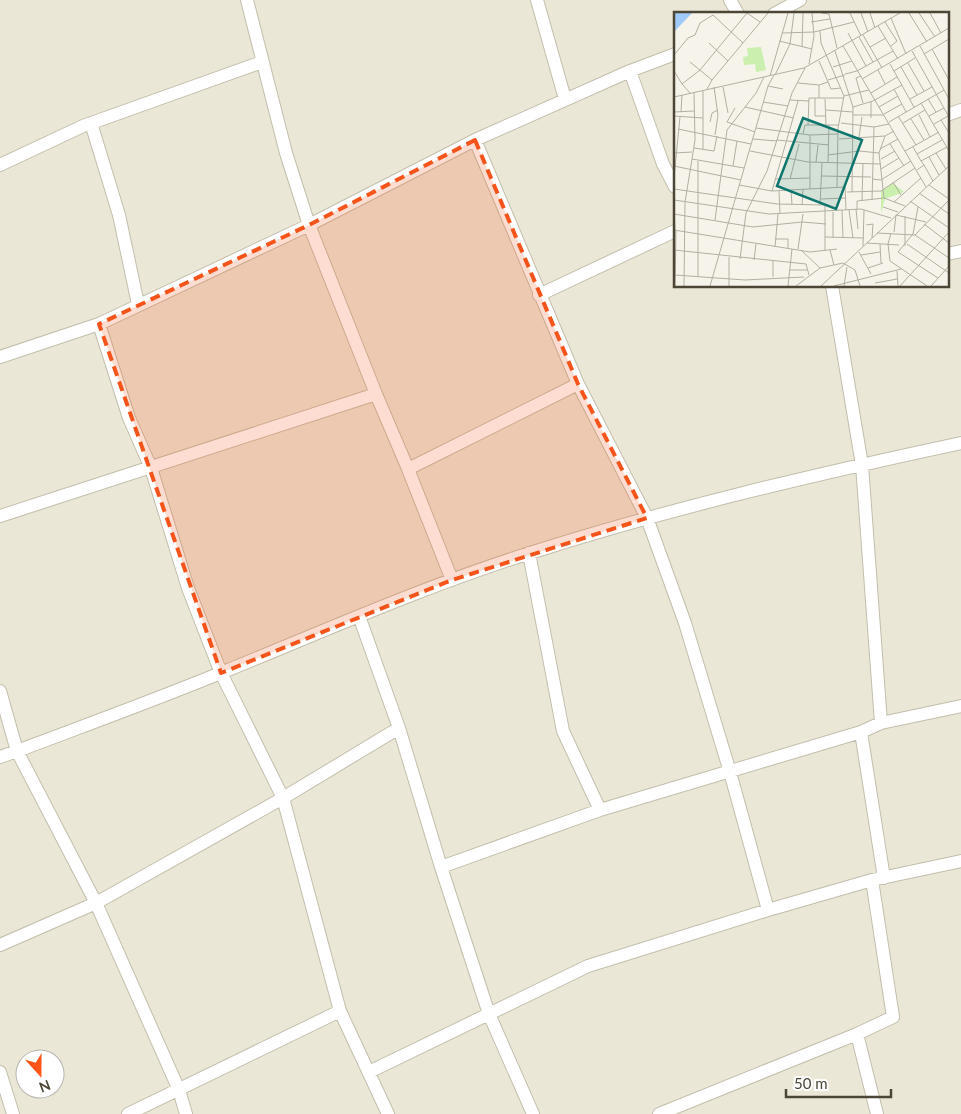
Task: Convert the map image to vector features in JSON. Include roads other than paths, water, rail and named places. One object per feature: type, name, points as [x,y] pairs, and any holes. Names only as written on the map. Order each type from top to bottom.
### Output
[{"type":"street","points":[[247,0],[286,154],[309,225],[452,580]]},
{"type":"street","points":[[537,0],[565,99]]},
{"type":"street","points":[[730,0],[737,12]]},
{"type":"street","points":[[778,12],[800,0]]},
{"type":"street","points":[[0,357],[99,324],[309,225],[475,140],[630,70],[674,54]]},
{"type":"street","points":[[0,164],[91,122],[262,62]]},
{"type":"street","points":[[630,70],[663,164],[674,185]]},
{"type":"street","points":[[948,115],[961,110]]},
{"type":"street","points":[[91,122],[119,215],[138,304]]},
{"type":"street","points":[[475,140],[578,384],[647,518],[684,623],[730,772],[768,910]]},
{"type":"street","points":[[539,295],[674,231]]},
{"type":"street","points":[[948,254],[961,251]]},
{"type":"street","points":[[832,288],[862,465],[881,723]]},
{"type":"street","points":[[99,324],[129,418],[151,468],[188,588],[221,673],[283,798],[340,1010],[388,1114]]},
{"type":"street","points":[[408,468],[578,384]]},
{"type":"street","points":[[0,516],[376,394]]},
{"type":"street","points":[[0,757],[221,673],[452,580],[529,553],[647,518],[862,465],[961,443]]},
{"type":"street","points":[[529,553],[563,731],[600,810]]},
{"type":"street","points":[[359,616],[399,728],[441,867],[489,1014],[533,1114]]},
{"type":"street","points":[[0,691],[17,752],[96,903],[178,1090],[186,1114]]},
{"type":"street","points":[[441,867],[600,810],[861,732],[881,723],[961,706]]},
{"type":"street","points":[[0,945],[96,903],[283,798],[399,728]]},
{"type":"street","points":[[659,1114],[857,1034],[893,1017],[861,732]]},
{"type":"street","points":[[369,1072],[588,966],[768,910],[878,879],[961,861]]},
{"type":"street","points":[[128,1114],[340,1010]]},
{"type":"street","points":[[857,1034],[877,1114]]},
{"type":"street","points":[[0,1072],[13,1114]]}]
